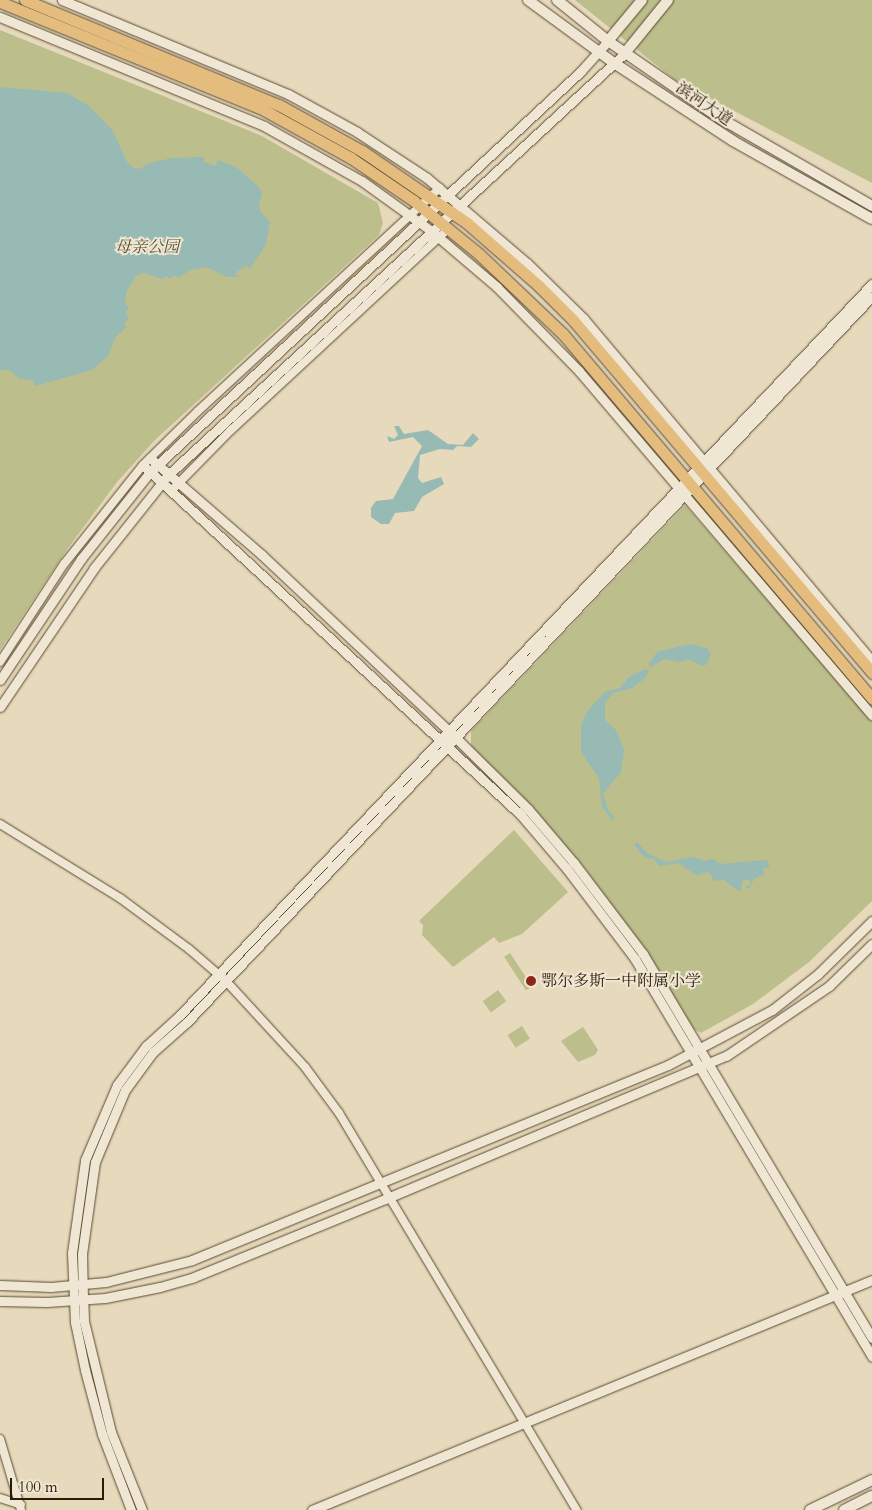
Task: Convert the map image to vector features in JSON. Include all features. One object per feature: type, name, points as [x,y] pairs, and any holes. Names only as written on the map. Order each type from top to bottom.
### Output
[{"type":"main road","points":[[25,0],[279,105],[347,142],[455,207],[573,320],[704,468],[872,673]]},
{"type":"main road","name":"滨河大道","points":[[528,0],[598,52],[733,141],[872,219]]},
{"type":"main road","name":"滨河大道","points":[[557,0],[608,41],[759,144],[872,206]]},
{"type":"main road","points":[[608,41],[642,0]]},
{"type":"main road","points":[[625,53],[668,0]]},
{"type":"main road","points":[[0,2],[264,110],[352,158],[424,209],[563,334],[872,699]]},
{"type":"main road","points":[[810,1510],[872,1480]]},
{"type":"main road","points":[[844,1510],[872,1496]]},
{"type":"street","points":[[62,0],[288,94],[357,132],[440,188],[440,198]]},
{"type":"street","points":[[0,17],[264,126],[331,162],[430,230],[497,287],[579,371],[872,715]]},
{"type":"street","points":[[0,662],[64,564],[143,465],[410,215],[424,209],[440,198],[608,41]]},
{"type":"street","points":[[171,491],[438,238],[455,207],[625,53]]},
{"type":"street","points":[[0,680],[81,559],[150,472],[419,222],[424,209]]},
{"type":"street","points":[[0,708],[94,568],[168,475],[430,230],[444,225]]},
{"type":"street","points":[[131,1510],[102,1434],[75,1322],[78,1282],[95,1162],[125,1090],[153,1052],[222,977],[682,493],[872,284]]},
{"type":"street","points":[[704,468],[872,296]]},
{"type":"street","points":[[150,458],[262,555],[452,734],[528,809],[574,863],[643,954],[694,1052]]},
{"type":"street","points":[[143,465],[521,815],[567,869],[635,959],[703,1066],[839,1293],[872,1357]]},
{"type":"street","points":[[704,468],[872,661]]},
{"type":"street","points":[[0,824],[120,898],[222,977],[305,1067],[339,1113],[577,1510]]},
{"type":"street","points":[[0,1285],[51,1286],[78,1282],[106,1282],[192,1260],[381,1183],[694,1052],[772,1010],[818,974],[872,921]]},
{"type":"street","points":[[0,1301],[47,1302],[78,1298],[105,1298],[194,1277],[390,1198],[703,1066],[781,1022],[829,986],[872,944]]},
{"type":"street","points":[[312,1510],[526,1424],[872,1280]]},
{"type":"street","points":[[839,1293],[872,1338]]},
{"type":"street","points":[[78,1298],[111,1432],[142,1510]]},
{"type":"street","points":[[0,1439],[21,1507]]},
{"type":"street","points":[[0,1498],[21,1507]]},
{"type":"green space","points":[[575,0],[872,0],[872,183],[675,80]]},
{"type":"green space","name":"母亲公园","points":[[0,30],[262,136],[378,203],[383,223],[379,235],[154,441],[118,481],[68,548],[0,650]]},
{"type":"green space","points":[[685,505],[872,721],[872,901],[809,962],[753,1004],[701,1033],[693,1029],[638,940],[580,862],[471,746],[471,731]]},
{"type":"green space","points":[[514,830],[568,892],[522,934],[499,943],[494,937],[453,967],[422,935],[423,925],[419,921]]},
{"type":"green space","points":[[510,953],[532,987],[526,990],[504,957]]},
{"type":"green space","points":[[498,990],[506,1001],[491,1012],[483,1001]]},
{"type":"green space","points":[[522,1026],[530,1039],[516,1048],[508,1035]]},
{"type":"green space","points":[[583,1027],[598,1050],[595,1055],[578,1062],[561,1041]]},
{"type":"water","points":[[0,87],[67,93],[89,106],[113,131],[127,162],[134,168],[140,169],[149,163],[173,158],[204,157],[204,162],[216,166],[218,160],[236,167],[258,186],[262,194],[259,203],[260,211],[270,222],[266,244],[258,257],[249,269],[247,265],[235,273],[238,277],[227,277],[206,267],[190,270],[178,278],[174,275],[170,279],[166,276],[162,279],[144,273],[137,275],[126,292],[125,302],[129,308],[125,313],[129,318],[124,324],[126,327],[115,338],[108,356],[92,370],[35,386],[33,380],[20,379],[9,370],[0,370]]},
{"type":"water","points":[[394,426],[399,426],[404,434],[428,430],[448,444],[463,445],[473,433],[479,439],[471,447],[457,446],[453,450],[440,449],[420,455],[418,478],[422,483],[441,477],[444,484],[422,497],[414,511],[395,513],[389,524],[381,524],[371,517],[371,508],[376,501],[393,499],[422,446],[413,437],[389,442],[387,436],[394,439],[398,435]]},
{"type":"water","points":[[690,644],[707,648],[711,654],[707,664],[703,666],[688,659],[680,662],[664,659],[651,667],[648,665],[657,652]]},
{"type":"water","points":[[645,669],[649,671],[644,679],[632,688],[613,693],[605,703],[605,720],[616,730],[624,750],[621,772],[603,794],[608,810],[615,818],[613,821],[602,807],[599,778],[581,752],[581,725],[588,710],[605,692],[620,688],[629,677]]},
{"type":"water","points":[[637,842],[647,853],[665,862],[694,857],[704,861],[713,859],[721,864],[768,860],[769,868],[763,868],[764,874],[754,879],[749,889],[745,887],[751,884],[750,880],[743,880],[741,890],[738,891],[724,880],[714,881],[709,872],[696,875],[678,863],[659,866],[654,859],[645,858],[634,845]]},
{"type":"place","name":"鄂尔多斯一中附属小学","points":[[531,981]]}]
